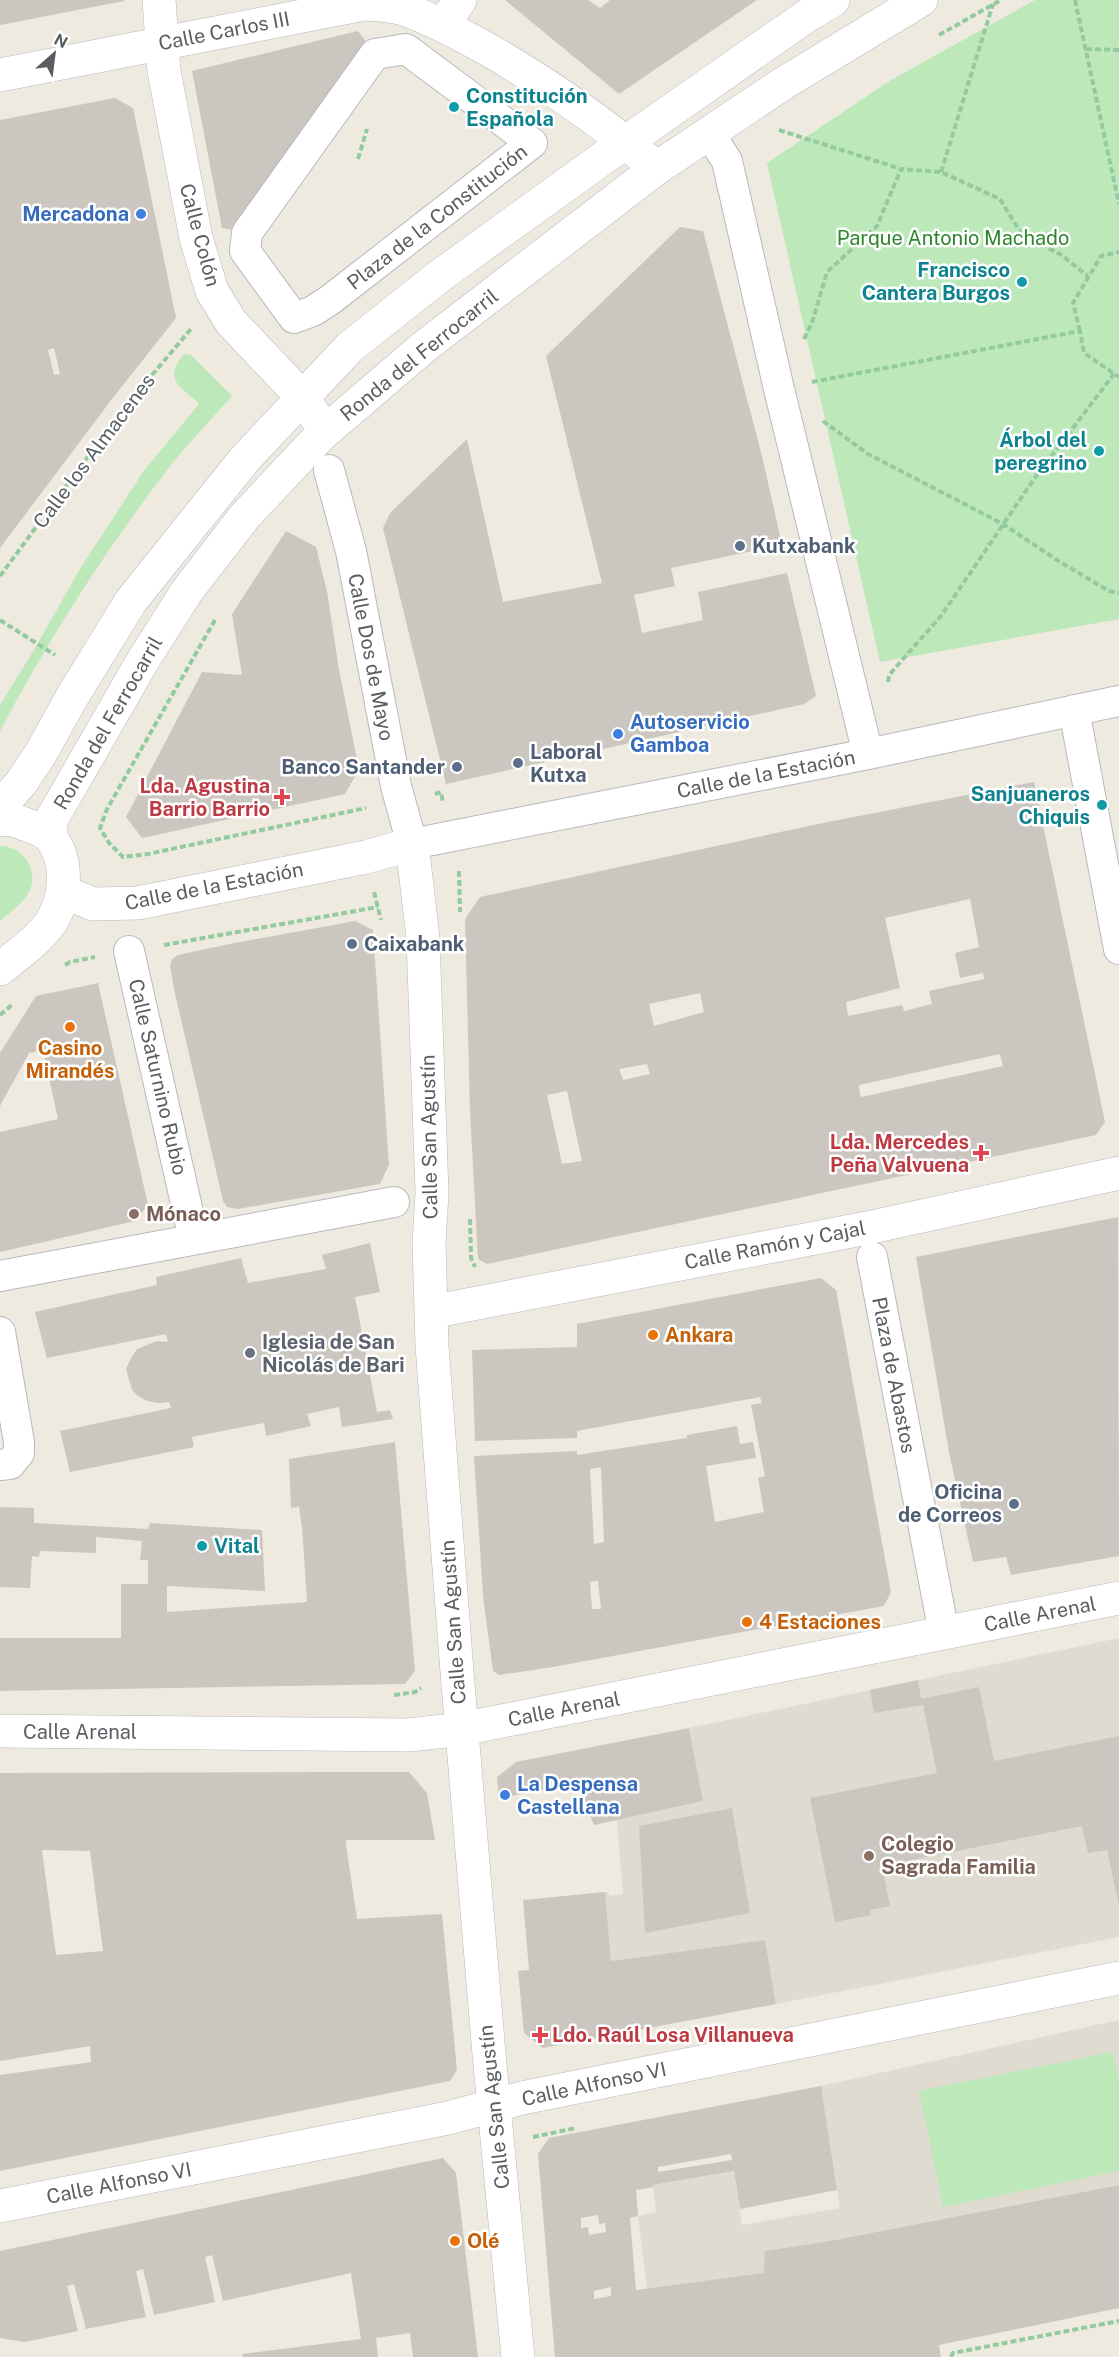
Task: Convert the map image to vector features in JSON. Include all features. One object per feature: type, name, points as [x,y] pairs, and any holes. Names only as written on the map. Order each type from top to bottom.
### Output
[{"type":"street","name":"Calle Colón","points":[[159,0],[164,71],[196,238],[213,291],[231,322],[302,397],[316,418],[321,435]]},
{"type":"street","points":[[0,807],[21,783],[41,753],[131,601],[244,460],[350,347],[441,275],[808,15],[833,0]]},
{"type":"street","name":"Ronda del Ferrocarril","points":[[51,838],[51,820],[142,662],[187,591],[245,516],[321,435],[425,346],[657,168],[784,83],[921,0]]},
{"type":"street","name":"Calle Carlos III","points":[[0,75],[364,4],[451,13],[515,65],[627,142],[657,168]]},
{"type":"street","name":"Plaza de la Constitución","points":[[406,49],[532,143],[313,311],[294,318],[245,251],[248,232],[375,54],[406,49]]},
{"type":"street","points":[[709,133],[727,161],[778,389],[868,754]]},
{"type":"street","name":"Calle Dos de Mayo","points":[[329,470],[351,551],[400,801],[412,844]]},
{"type":"street","name":"Calle de la Estación","points":[[64,892],[93,904],[138,903],[366,857],[412,844],[868,754],[1119,701]]},
{"type":"street","points":[[1074,710],[1119,949]]},
{"type":"street","points":[[0,820],[9,818],[38,829],[51,838],[62,860],[64,892],[52,921],[38,937],[0,969]]},
{"type":"street","name":"Calle San Agustín","points":[[412,844],[419,886],[423,938],[432,1193],[429,1243],[430,1312],[457,1672],[518,2357]]},
{"type":"street","name":"Calle Saturnino Rubio","points":[[129,951],[194,1239]]},
{"type":"street","name":"Calle Ramón y Cajal","points":[[430,1312],[867,1227],[1119,1173]]},
{"type":"street","points":[[0,1276],[394,1202]]},
{"type":"street","name":"Plaza de Abastos","points":[[872,1257],[944,1633]]},
{"type":"street","points":[[0,1332],[19,1442],[19,1453],[10,1464],[0,1465]]},
{"type":"street","name":"Calle Arenal","points":[[0,1731],[409,1735],[462,1729],[1119,1598]]},
{"type":"street","name":"Calle Alfonso VI","points":[[0,2206],[448,2118],[534,2095],[1119,1978]]},
{"type":"path","points":[[1075,0],[1119,204]]},
{"type":"path","points":[[941,172],[993,4]]},
{"type":"path","points":[[1086,50],[1119,50]]},
{"type":"path","points":[[776,128],[901,169],[941,172],[1000,199],[1022,235],[1060,254],[1088,276]]},
{"type":"path","points":[[778,389],[812,323],[827,272],[877,226],[901,169]]},
{"type":"path","points":[[1119,252],[1101,256],[1073,303],[1084,353],[1119,377]]},
{"type":"path","points":[[188,323],[194,337]]},
{"type":"path","name":"Calle los Almacenes","points":[[0,576],[124,408],[191,329]]},
{"type":"path","points":[[778,389],[1080,331]]},
{"type":"path","points":[[886,687],[890,675],[941,616],[1034,479],[1114,374]]},
{"type":"path","points":[[778,389],[868,454],[1003,524],[1109,591],[1119,593]]},
{"type":"path","points":[[220,613],[107,809],[100,828],[109,843],[123,857],[148,854],[400,801]]},
{"type":"path","points":[[0,620],[55,655]]},
{"type":"path","points":[[49,664],[60,646]]},
{"type":"path","points":[[354,810],[382,924]]},
{"type":"path","points":[[459,898],[460,919]]},
{"type":"path","points":[[61,968],[70,962],[378,907]]},
{"type":"path","points":[[0,1015],[17,1000]]},
{"type":"path","points":[[470,1211],[471,1258],[474,1267],[484,1271]]},
{"type":"path","points":[[391,1695],[403,1695],[420,1689],[423,1673],[457,1672]]},
{"type":"path","points":[[951,2357],[953,2353],[1119,2320]]},
{"type":"shaded area","name":"Colegio Sagrada Familia","points":[[1119,1638],[1119,1937],[776,2004],[765,1940],[611,1961],[605,1892],[610,1896],[623,1894],[617,1820],[703,1801],[689,1728]]},
{"type":"shaded area","points":[[1119,2020],[1119,2185],[830,2241],[836,2264],[647,2289],[638,2216],[656,2212],[653,2185],[734,2171],[742,2225],[840,2208],[821,2086]]},
{"type":"green space","name":"Parque Antonio Machado","points":[[1035,0],[1119,0],[1119,619],[880,662],[767,163],[891,80]]},
{"type":"green space","points":[[184,354],[191,355],[232,396],[171,465],[124,528],[59,628],[0,731],[0,705],[78,572],[143,472],[199,404],[176,382],[174,377],[178,363]]},
{"type":"green space","points":[[0,846],[22,854],[30,867],[32,882],[25,899],[0,921]]},
{"type":"green space","points":[[1113,2052],[1119,2080],[1119,2171],[943,2207],[919,2091]]},
{"type":"building","points":[[0,0],[124,0],[124,1],[0,25]]},
{"type":"building","points":[[505,0],[588,0],[600,8],[610,0],[757,0],[619,94]]},
{"type":"building","points":[[358,31],[375,54],[247,233],[222,228],[192,71]]},
{"type":"building","points":[[115,98],[133,108],[176,318],[0,548],[0,120]],"holes":[[[54,348],[60,374],[54,375],[48,350]]]},
{"type":"building","points":[[680,227],[703,231],[762,456],[782,545],[671,568],[675,586],[634,595],[642,633],[703,620],[698,592],[787,573],[816,696],[804,704],[446,784],[383,528],[390,513],[467,439],[503,602],[602,583],[546,356]]},
{"type":"building","points":[[286,531],[316,547],[327,591],[339,670],[359,769],[345,794],[142,838],[126,817],[202,672],[242,675],[232,614]]},
{"type":"building","points":[[1034,782],[1105,1122],[1096,1135],[487,1264],[478,1259],[470,1111],[465,919],[480,897],[818,824]],"holes":[[[970,899],[979,947],[955,953],[960,978],[983,973],[984,979],[929,991],[932,1004],[904,1011],[902,1005],[848,1016],[846,1002],[900,988],[885,918]],[[700,993],[704,1012],[654,1026],[649,1004]],[[1000,1054],[1003,1066],[861,1097],[859,1085]],[[647,1064],[650,1074],[623,1080],[619,1069]],[[567,1091],[582,1161],[562,1164],[547,1095]]]},
{"type":"building","points":[[355,921],[373,930],[389,1165],[380,1184],[238,1209],[227,1207],[223,1201],[174,989],[170,965],[172,959],[178,955],[229,944]]},
{"type":"building","points":[[98,983],[148,1205],[135,1221],[0,1252],[0,1132],[58,1119],[43,1050],[29,1053],[0,1106],[0,1053],[36,996]]},
{"type":"building","points":[[1118,1217],[1119,1556],[1011,1575],[1006,1557],[973,1562],[949,1452],[916,1257]]},
{"type":"building","name":"Iglesia de San Nicolás de Bari","points":[[370,1243],[380,1292],[355,1297],[377,1412],[390,1410],[393,1419],[342,1427],[339,1407],[307,1414],[311,1426],[266,1436],[264,1423],[192,1437],[194,1447],[70,1472],[60,1431],[171,1408],[169,1402],[147,1401],[138,1396],[132,1390],[126,1369],[137,1349],[157,1341],[168,1342],[166,1334],[47,1358],[35,1312],[157,1285],[156,1277],[241,1258],[248,1283],[326,1269],[322,1255]]},
{"type":"building","points":[[821,1278],[836,1290],[891,1592],[884,1606],[553,1667],[499,1675],[493,1671],[483,1596],[474,1456],[577,1451],[577,1455],[687,1438],[687,1435],[737,1426],[740,1444],[753,1442],[756,1458],[706,1466],[715,1522],[764,1512],[758,1478],[765,1476],[751,1405],[762,1403],[760,1397],[577,1431],[577,1438],[475,1441],[472,1350],[577,1347],[577,1324]],"holes":[[[601,1467],[604,1542],[594,1544],[590,1469]],[[598,1581],[601,1609],[592,1609],[590,1582]]]},
{"type":"building","points":[[395,1442],[415,1671],[405,1684],[0,1691],[0,1638],[121,1638],[121,1584],[148,1584],[148,1560],[140,1560],[142,1541],[96,1537],[96,1553],[40,1551],[39,1557],[32,1556],[30,1588],[0,1587],[0,1507],[34,1508],[34,1523],[148,1529],[150,1523],[262,1530],[265,1591],[167,1586],[167,1612],[307,1602],[302,1527],[299,1507],[291,1508],[289,1459]]},
{"type":"building","points":[[918,1680],[921,1699],[979,1687],[994,1761],[1119,1736],[1119,1905],[1107,1850],[1088,1853],[1082,1826],[882,1866],[890,1906],[870,1910],[871,1915],[835,1922],[810,1798],[937,1773],[923,1705],[874,1713],[870,1690]]},
{"type":"building","points":[[689,1728],[703,1801],[594,1825],[577,1784],[499,1798],[497,1777],[516,1762]]},
{"type":"building","points":[[409,1772],[427,1793],[435,1840],[346,1840],[346,1844],[357,1919],[442,1914],[457,2070],[450,2081],[0,2171],[0,2075],[91,2062],[90,2046],[0,2061],[0,1773]],"holes":[[[42,1850],[90,1851],[103,1951],[56,1955]]]},
{"type":"building","points":[[732,1808],[750,1913],[645,1933],[639,1826]]},
{"type":"building","points":[[605,1892],[611,1961],[765,1940],[776,2004],[543,2048],[524,2033],[518,1971],[529,1970],[523,1900]]},
{"type":"building","points":[[821,2086],[837,2190],[740,2209],[734,2171],[636,2190],[638,2216],[630,2218],[636,2290],[764,2273],[765,2251],[830,2241],[1119,2185],[1119,2308],[939,2345],[941,2357],[555,2357],[538,2154],[549,2138]],"holes":[[[731,2154],[732,2160],[658,2172],[658,2167]],[[598,2215],[599,2224],[605,2223],[606,2232],[589,2235],[588,2227],[581,2228],[581,2218]],[[611,2287],[611,2296],[594,2299],[594,2291]]]},
{"type":"building","points":[[443,2158],[456,2173],[478,2357],[413,2357],[410,2333],[376,2338],[378,2357],[243,2357],[242,2354],[361,2339],[351,2273],[223,2301],[212,2255],[205,2257],[215,2302],[154,2315],[143,2269],[136,2271],[146,2317],[86,2329],[74,2284],[67,2286],[78,2331],[25,2342],[0,2338],[0,2251]]},
{"type":"place","name":"Constitución Española","points":[[454,107]]},
{"type":"place","name":"Mercadona","points":[[141,214]]},
{"type":"place","name":"Francisco Cantera Burgos","points":[[1022,282]]},
{"type":"place","name":"Árbol del peregrino","points":[[1099,451]]},
{"type":"place","name":"Kutxabank","points":[[740,546]]},
{"type":"place","name":"Autoservicio Gamboa","points":[[618,734]]},
{"type":"place","name":"Laboral Kutxa","points":[[518,763]]},
{"type":"place","name":"Banco Santander","points":[[457,767]]},
{"type":"place","name":"Lda. Agustina Barrio Barrio","points":[[282,797]]},
{"type":"place","name":"Sanjuaneros Chiquis","points":[[1102,805]]},
{"type":"place","name":"Caixabank","points":[[352,944]]},
{"type":"place","name":"Casino Mirandés","points":[[70,1027]]},
{"type":"place","name":"Lda. Mercedes Peña Valvuena","points":[[981,1153]]},
{"type":"place","name":"Mónaco","points":[[134,1214]]},
{"type":"place","name":"Ankara","points":[[653,1335]]},
{"type":"place","name":"Iglesia de San Nicolás de Bari","points":[[250,1353]]},
{"type":"place","name":"Oficina de Correos","points":[[1014,1504]]},
{"type":"place","name":"Vital","points":[[202,1546]]},
{"type":"place","name":"4 Estaciones","points":[[747,1622]]},
{"type":"place","name":"La Despensa Castellana","points":[[505,1795]]},
{"type":"place","name":"Colegio Sagrada Familia","points":[[869,1856]]},
{"type":"place","name":"Ldo. Raúl Losa Villanueva","points":[[540,2035]]},
{"type":"place","name":"Olé","points":[[455,2241]]}]
